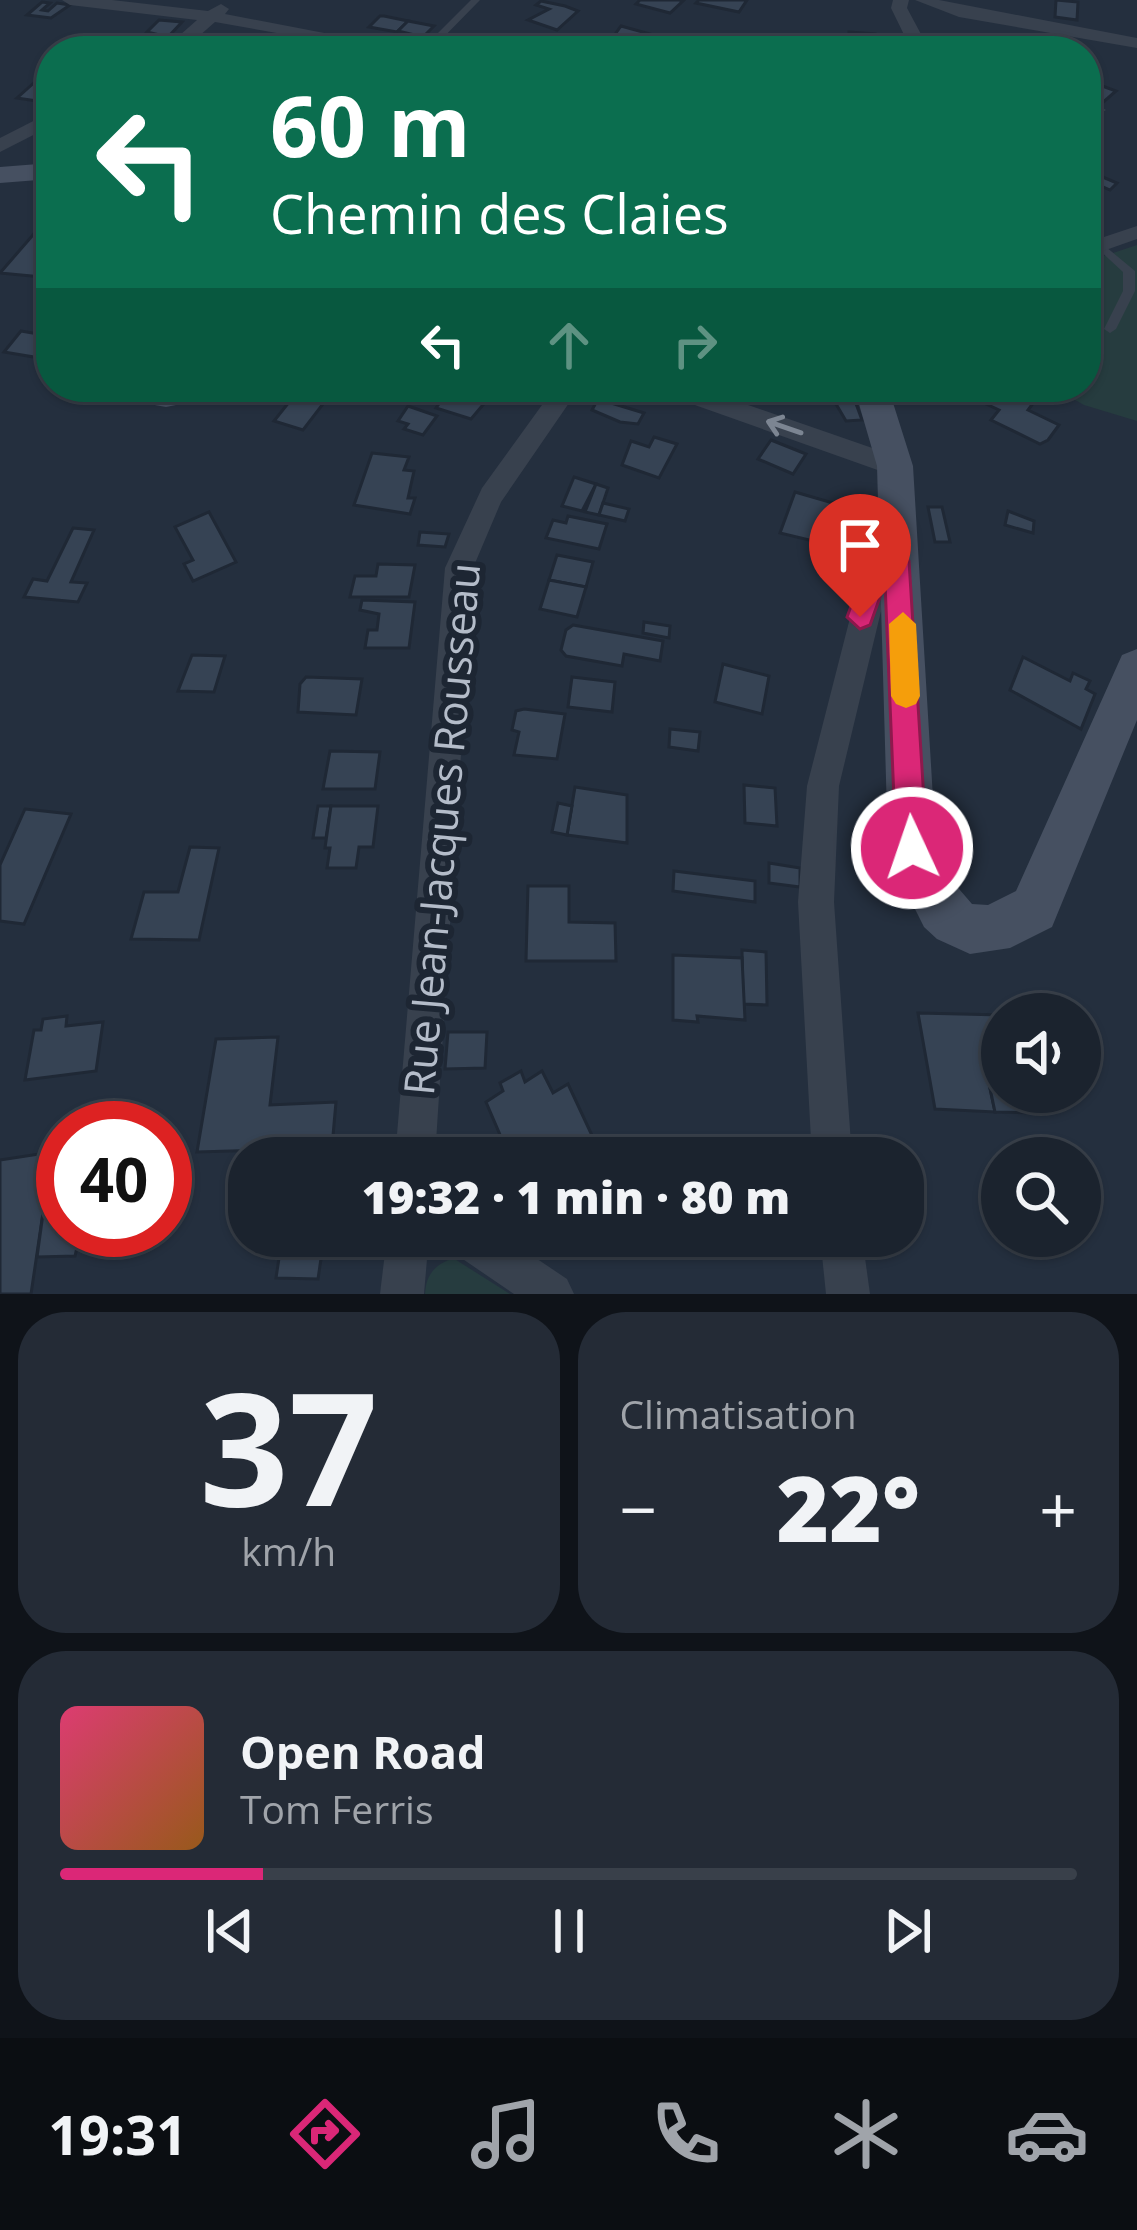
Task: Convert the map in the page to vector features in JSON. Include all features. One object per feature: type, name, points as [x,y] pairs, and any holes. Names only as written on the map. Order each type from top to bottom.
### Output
[{"type":"street","points":[[70,0],[213,16],[328,36]]},
{"type":"street","points":[[189,36],[230,0]]},
{"type":"street","points":[[901,0],[899,8],[913,36]]},
{"type":"street","points":[[923,0],[959,12],[1097,36]]},
{"type":"street","points":[[1101,37],[1137,43]]},
{"type":"street","points":[[0,146],[36,126]]},
{"type":"street","points":[[0,175],[36,172]]},
{"type":"street","points":[[1101,245],[1137,232]]},
{"type":"street","name":"Rue Jean-Jacques Rousseau","points":[[417,1137],[459,568],[469,534],[489,497],[557,402]]},
{"type":"street","points":[[713,402],[895,466]]},
{"type":"street","points":[[876,402],[895,466],[912,848],[933,903],[949,921],[990,930],[1034,909],[1137,668]]},
{"type":"street","points":[[831,1137],[816,902],[823,786],[876,571],[896,561]]},
{"type":"street","points":[[859,628],[904,637]]},
{"type":"street","points":[[401,1294],[405,1257]]},
{"type":"street","points":[[498,1257],[553,1294]]},
{"type":"street","points":[[844,1257],[848,1294]]},
{"type":"lane","points":[[440,36],[476,0]]},
{"type":"lane","points":[[1101,253],[1129,271],[1129,291],[1110,329]]},
{"type":"green space","points":[[1137,245],[1137,421],[1079,402],[1101,402],[1101,257]]},
{"type":"green space","points":[[453,1258],[510,1294],[425,1294],[433,1271]]},
{"type":"building","points":[[640,0],[683,1],[670,13],[636,4]]},
{"type":"building","points":[[747,0],[739,12],[696,3]]},
{"type":"building","points":[[1056,0],[1078,2],[1077,20],[1055,17]]},
{"type":"building","points":[[541,1],[578,11],[557,30],[528,20],[549,9],[536,5]]},
{"type":"building","points":[[42,2],[50,3],[42,10],[48,11],[57,3],[70,5],[51,18],[27,15]]},
{"type":"building","points":[[380,16],[408,21],[397,32],[369,27]]},
{"type":"building","points":[[159,20],[182,22],[169,36],[147,32]]},
{"type":"building","points":[[408,21],[434,26],[424,36],[398,31]]},
{"type":"building","points":[[621,26],[650,34],[648,36],[614,36]]},
{"type":"building","points":[[36,81],[36,101],[17,98]]},
{"type":"building","points":[[1101,86],[1116,91],[1101,104]]},
{"type":"building","points":[[1101,176],[1117,183],[1110,190],[1101,186]]},
{"type":"building","points":[[36,231],[36,276],[0,273]]},
{"type":"building","points":[[21,331],[36,334],[34,357],[4,352]]},
{"type":"building","points":[[289,402],[324,402],[303,430],[274,421]]},
{"type":"building","points":[[440,402],[485,402],[471,419],[436,408]]},
{"type":"building","points":[[596,402],[608,402],[644,413],[638,424],[592,410]]},
{"type":"building","points":[[835,402],[855,402],[862,420],[846,421]]},
{"type":"building","points":[[982,402],[1034,402],[1028,410],[1059,425],[1040,444],[991,420],[999,410]]},
{"type":"building","points":[[408,406],[437,416],[423,435],[404,429],[408,424],[398,421]]},
{"type":"building","points":[[654,437],[677,444],[659,478],[622,465],[631,441],[649,447]]},
{"type":"building","points":[[771,440],[806,454],[793,474],[758,459]]},
{"type":"building","points":[[372,453],[409,457],[404,470],[414,471],[408,498],[415,498],[410,514],[354,505]]},
{"type":"building","points":[[574,477],[596,484],[582,511],[562,506]]},
{"type":"building","points":[[596,484],[608,488],[599,515],[585,512]]},
{"type":"building","points":[[795,492],[833,503],[827,522],[840,525],[834,546],[780,533]]},
{"type":"building","points":[[603,503],[629,509],[625,521],[599,515]]},
{"type":"building","points":[[928,507],[942,507],[950,542],[935,542]]},
{"type":"building","points":[[1008,511],[1034,521],[1033,533],[1005,525]]},
{"type":"building","points":[[209,512],[236,562],[193,581],[184,564],[193,560],[175,527]]},
{"type":"building","points":[[568,516],[607,524],[599,549],[546,538],[553,520],[566,523]]},
{"type":"building","points":[[73,528],[94,530],[71,582],[87,583],[78,602],[24,597],[33,579],[47,581]]},
{"type":"building","points":[[420,532],[449,534],[445,547],[418,545]]},
{"type":"building","points":[[557,555],[593,562],[586,587],[549,580]]},
{"type":"building","points":[[378,564],[415,565],[409,597],[350,597],[355,576],[376,576]]},
{"type":"building","points":[[549,580],[586,587],[577,617],[540,609]]},
{"type":"building","points":[[362,600],[415,602],[409,648],[365,648],[368,630],[377,630],[379,614],[360,610]]},
{"type":"building","points":[[644,622],[670,626],[669,638],[643,633]]},
{"type":"building","points":[[573,625],[663,641],[660,661],[624,654],[622,666],[566,656],[561,650],[566,630]]},
{"type":"building","points":[[192,655],[225,656],[214,692],[178,691]]},
{"type":"building","points":[[1023,657],[1070,681],[1073,673],[1090,681],[1086,689],[1095,694],[1081,729],[1010,690]]},
{"type":"building","points":[[723,664],[769,676],[762,714],[715,702]]},
{"type":"building","points":[[306,677],[362,679],[356,715],[298,712],[300,684]]},
{"type":"building","points":[[572,677],[615,682],[612,712],[568,707]]},
{"type":"building","points":[[516,711],[565,714],[557,759],[514,755],[519,732],[512,730]]},
{"type":"building","points":[[670,729],[700,732],[698,751],[669,747]]},
{"type":"building","points":[[330,751],[380,752],[375,789],[323,789]]},
{"type":"building","points":[[744,785],[775,788],[777,826],[745,823]]},
{"type":"building","points":[[575,787],[627,795],[627,843],[567,835]]},
{"type":"building","points":[[558,803],[572,806],[567,835],[552,832]]},
{"type":"building","points":[[318,806],[331,806],[326,838],[313,838]]},
{"type":"building","points":[[331,806],[378,806],[373,847],[359,847],[356,868],[327,868]]},
{"type":"building","points":[[25,809],[71,814],[24,924],[0,921],[0,865]]},
{"type":"building","points":[[190,847],[219,848],[199,940],[131,939],[144,892],[178,892]]},
{"type":"building","points":[[769,863],[800,868],[800,887],[769,883]]},
{"type":"building","points":[[674,871],[755,881],[755,902],[673,891]]},
{"type":"building","points":[[528,886],[569,886],[569,922],[615,923],[616,961],[526,961]]},
{"type":"building","points":[[742,950],[766,952],[767,1005],[743,1004]]},
{"type":"building","points":[[673,955],[742,958],[745,1020],[697,1016],[698,1022],[673,1020]]},
{"type":"building","points":[[918,1013],[981,1014],[981,1111],[935,1109]]},
{"type":"building","points":[[67,1016],[66,1026],[103,1022],[96,1071],[25,1080],[34,1030],[41,1030],[43,1019]]},
{"type":"building","points":[[448,1032],[487,1032],[485,1068],[445,1069]]},
{"type":"building","points":[[278,1037],[270,1105],[336,1102],[333,1137],[228,1137],[228,1151],[197,1152],[216,1039]]},
{"type":"building","points":[[521,1071],[525,1082],[542,1071],[553,1093],[568,1084],[593,1137],[501,1137],[486,1102],[503,1091],[500,1083]]},
{"type":"building","points":[[36,1154],[36,1257],[31,1294],[0,1294],[0,1160]]},
{"type":"building","points":[[279,1257],[321,1257],[318,1279],[276,1278]]},
{"type":"slow traffic","points":[[903,624],[906,696]]},
{"type":"route","points":[[860,617],[876,571],[896,561],[904,637],[912,848]]}]
